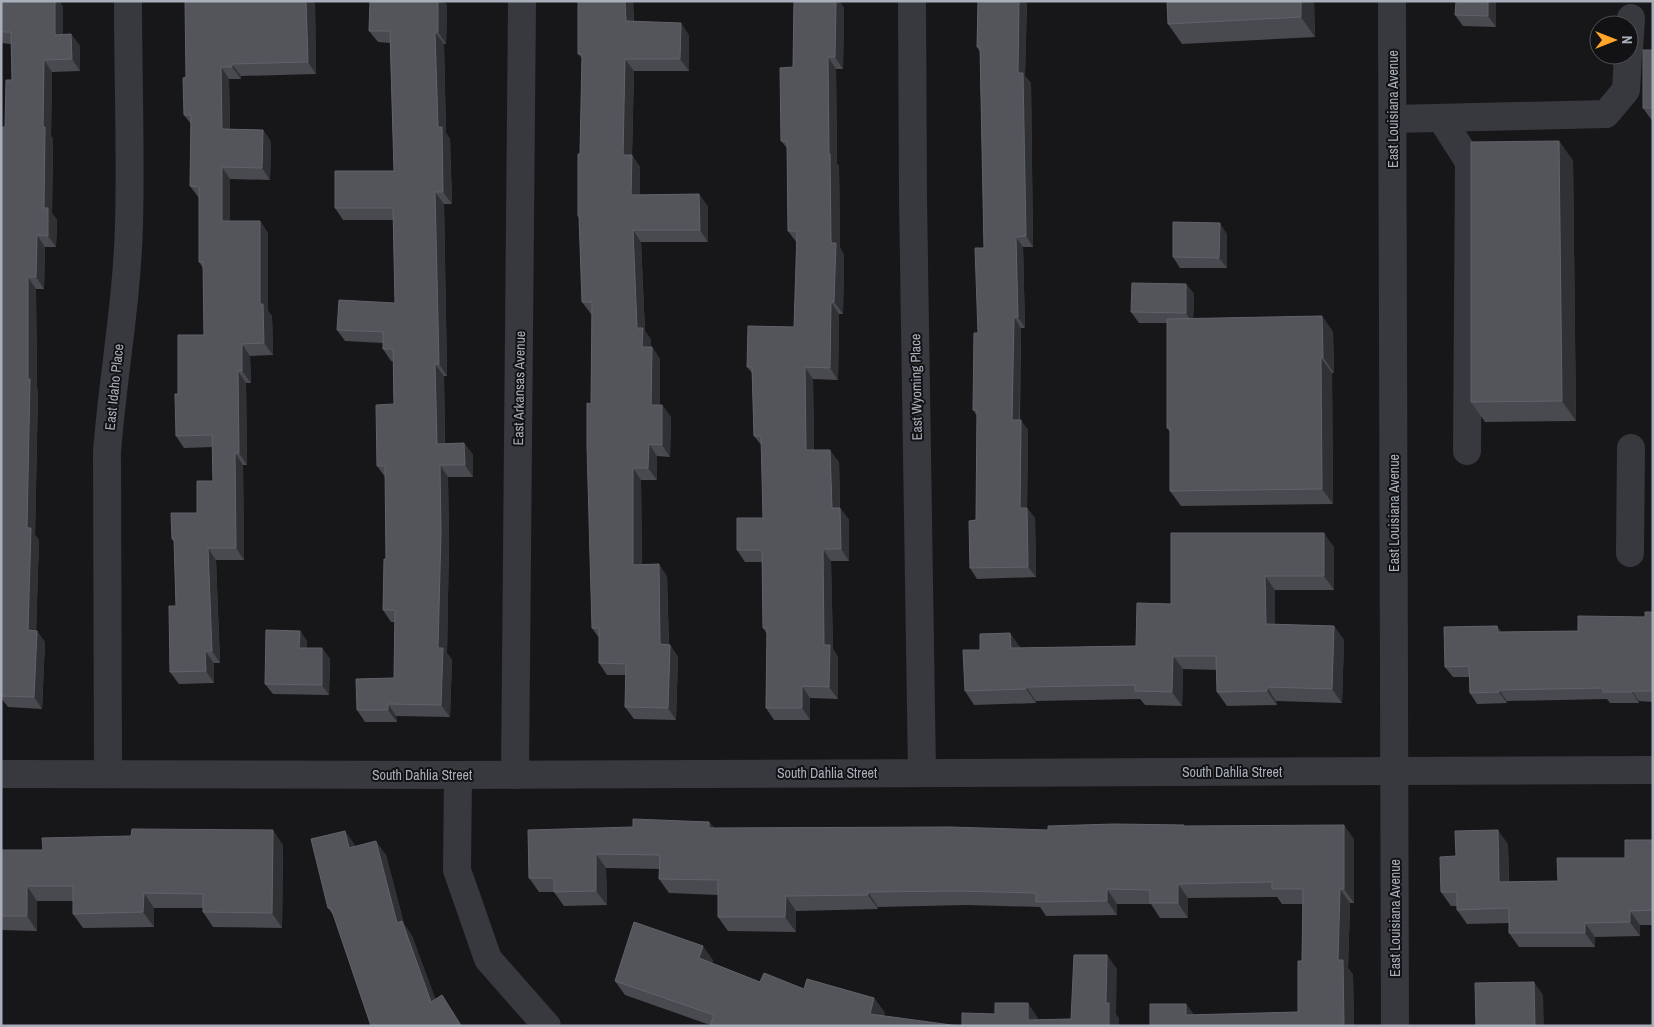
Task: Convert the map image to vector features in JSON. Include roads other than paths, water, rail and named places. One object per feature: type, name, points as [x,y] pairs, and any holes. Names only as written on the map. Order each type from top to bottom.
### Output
[{"type":"street","name":"East Idaho Place","points":[[108,774],[107,452],[126,276],[129,225],[128,1]]},
{"type":"street","name":"East Arkansas Avenue","points":[[515,775],[522,1]]},
{"type":"street","name":"East Wyoming Place","points":[[912,1],[912,199],[922,773]]},
{"type":"street","name":"East Louisiana Avenue","points":[[1392,1],[1395,1026]]},
{"type":"street","points":[[1393,119],[1606,114],[1626,90],[1627,65]]},
{"type":"street","points":[[1442,118],[1469,162],[1467,451]]},
{"type":"street","points":[[1630,553],[1631,448]]},
{"type":"street","name":"South Dahlia Street","points":[[1,774],[515,775],[1653,770]]},
{"type":"street","points":[[458,775],[457,870],[488,959],[547,1026]]}]
